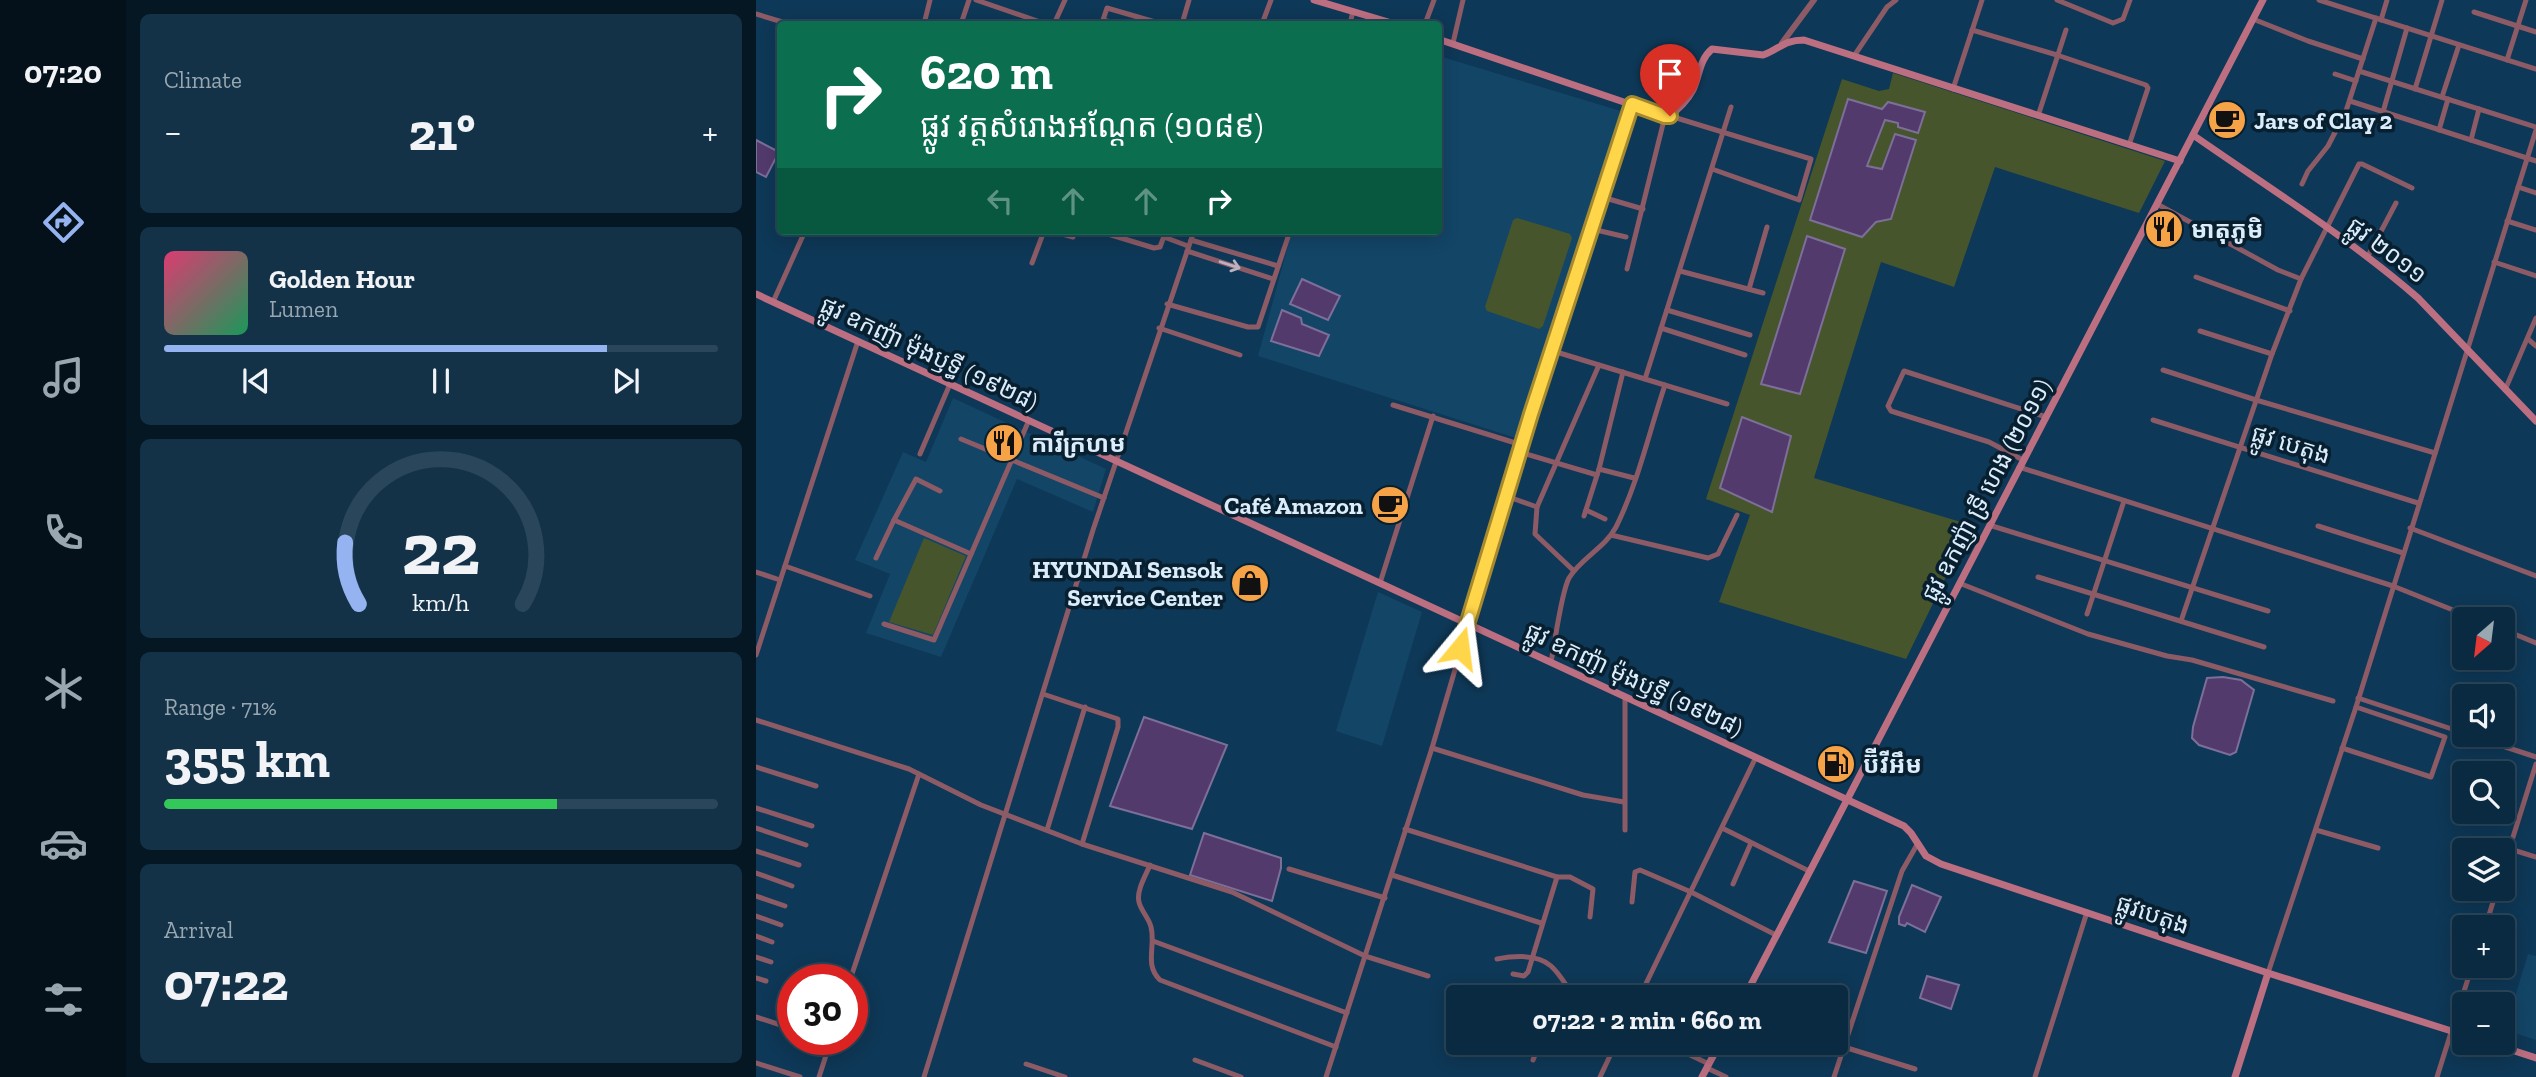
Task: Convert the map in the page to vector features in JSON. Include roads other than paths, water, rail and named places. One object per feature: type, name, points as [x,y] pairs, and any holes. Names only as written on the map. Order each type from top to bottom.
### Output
[{"type":"main road","points":[[1314,0],[1385,21]]},
{"type":"main road","name":"ផ្លូវ ឧកញ៉ា ទ្រី ហេង (២០១១)","points":[[1751,985],[2263,0]]},
{"type":"main road","points":[[1442,40],[1668,116],[1693,89],[1701,64],[1712,49],[1763,55],[1782,43],[1804,40],[2180,161]]},
{"type":"main road","name":"ផ្លូវ ២០១១","points":[[2193,135],[2368,256],[2418,298],[2536,421]]},
{"type":"main road","name":"ផ្លូវ ឧកញ៉ា ម៉ុងឫទ្ធី (១៩២៨)","points":[[756,294],[1847,799]]},
{"type":"main road","name":"ផ្លូវបេតុង","points":[[1847,799],[1904,826],[1926,856],[1941,864],[2452,1031]]},
{"type":"main road","points":[[2235,1077],[2268,973]]},
{"type":"main road","points":[[2515,1051],[2536,1058]]},
{"type":"main road","points":[[1702,1077],[1714,1055]]},
{"type":"street","points":[[924,21],[930,0]]},
{"type":"street","points":[[962,21],[969,0]]},
{"type":"street","points":[[976,0],[1037,21]]},
{"type":"street","points":[[1055,21],[1065,0]]},
{"type":"street","points":[[1183,21],[1189,0]]},
{"type":"street","points":[[1263,21],[1271,0]]},
{"type":"street","points":[[1426,21],[1434,0]]},
{"type":"street","points":[[1453,43],[1463,0]]},
{"type":"street","points":[[1782,43],[1814,0]]},
{"type":"street","points":[[1854,56],[1887,7],[1896,0]]},
{"type":"street","points":[[1953,89],[1982,0]]},
{"type":"street","points":[[2057,0],[2113,23],[2123,19],[2130,0]]},
{"type":"street","points":[[2347,9],[2351,0]]},
{"type":"street","points":[[2302,184],[2328,146],[2350,101],[2363,59],[2387,0]]},
{"type":"street","points":[[2415,89],[2442,0]]},
{"type":"street","points":[[2507,60],[2526,0]]},
{"type":"street","points":[[2323,1],[2536,69]]},
{"type":"street","points":[[1107,21],[1103,20],[1107,8],[1152,21]]},
{"type":"street","points":[[1351,21],[1353,11]]},
{"type":"street","points":[[2474,12],[2536,32]]},
{"type":"street","points":[[756,14],[779,21]]},
{"type":"street","points":[[2253,19],[2363,59]]},
{"type":"street","points":[[2383,112],[2407,28]]},
{"type":"street","points":[[1972,30],[2146,85],[2148,89],[2129,145]]},
{"type":"street","points":[[2038,116],[2066,30]]},
{"type":"street","points":[[2439,130],[2459,45]]},
{"type":"street","points":[[2268,973],[2356,707],[2536,128],[2359,71]]},
{"type":"street","points":[[2335,74],[2356,81]]},
{"type":"street","points":[[2350,101],[2536,161]]},
{"type":"street","points":[[1326,1077],[1432,748],[1519,452],[1632,104]]},
{"type":"street","points":[[1645,379],[1731,107]]},
{"type":"street","points":[[2471,140],[2479,109]]},
{"type":"street","points":[[1627,269],[1668,116],[1811,159],[1799,201],[1712,169]]},
{"type":"street","points":[[2181,621],[2272,354],[2301,279],[2360,164],[2412,188]]},
{"type":"street","points":[[2518,187],[2536,193]]},
{"type":"street","points":[[1602,197],[1643,209]]},
{"type":"street","points":[[2368,256],[2396,203]]},
{"type":"street","points":[[2157,204],[2278,270],[2301,279]]},
{"type":"street","points":[[2507,221],[2536,230]]},
{"type":"street","points":[[1749,289],[1767,227]]},
{"type":"street","points":[[1592,229],[1626,237]]},
{"type":"street","points":[[773,302],[803,235]]},
{"type":"street","points":[[1032,263],[1042,235]]},
{"type":"street","points":[[1066,235],[1073,237]]},
{"type":"street","points":[[1112,235],[1157,248],[1164,235]]},
{"type":"street","points":[[1167,235],[1273,279]]},
{"type":"street","points":[[924,1077],[1116,460],[1192,235]]},
{"type":"street","points":[[1167,304],[1248,327],[1258,327],[1289,235]]},
{"type":"street","points":[[1188,246],[1278,266]]},
{"type":"street","points":[[2494,262],[2536,275]]},
{"type":"street","points":[[1679,271],[1762,293]]},
{"type":"street","points":[[2196,276],[2290,311]]},
{"type":"street","points":[[1667,310],[1750,335]]},
{"type":"street","points":[[2505,390],[2536,318]]},
{"type":"street","points":[[1159,328],[1240,355]]},
{"type":"street","points":[[1661,328],[1745,355]]},
{"type":"street","points":[[2200,331],[2272,354]]},
{"type":"street","points":[[2528,339],[2536,346]]},
{"type":"street","points":[[756,655],[858,341]]},
{"type":"street","points":[[1553,351],[1727,404]]},
{"type":"street","points":[[1574,571],[1535,534],[1537,507],[1599,365]]},
{"type":"street","points":[[2163,370],[2435,453]]},
{"type":"street","points":[[2046,417],[1904,371],[1888,406],[1891,411],[1989,442],[2021,463],[2124,501],[2393,586],[2452,610]]},
{"type":"street","points":[[1605,519],[1585,513],[1623,372]]},
{"type":"street","points":[[920,454],[950,384]]},
{"type":"street","points":[[1551,662],[1567,584],[1574,571],[1611,535],[1629,495],[1665,385]]},
{"type":"street","points":[[1393,405],[1522,445]]},
{"type":"street","points":[[1380,583],[1433,416]]},
{"type":"street","points":[[884,624],[934,640],[1029,420]]},
{"type":"street","name":"ផ្លូវ បេតុង","points":[[2153,420],[2418,503]]},
{"type":"street","points":[[961,439],[1104,498]]},
{"type":"street","points":[[1519,452],[1557,463],[1634,478]]},
{"type":"street","points":[[876,558],[916,479],[940,491]]},
{"type":"street","points":[[1506,496],[1537,507]]},
{"type":"street","points":[[2087,614],[2124,501]]},
{"type":"street","points":[[1611,535],[1709,558],[1718,554],[1737,515]]},
{"type":"street","points":[[894,520],[971,554]]},
{"type":"street","points":[[1989,525],[2268,611]]},
{"type":"street","points":[[2318,526],[2403,553]]},
{"type":"street","points":[[2410,528],[2536,576]]},
{"type":"street","points":[[785,566],[870,596]]},
{"type":"street","points":[[756,572],[780,580]]},
{"type":"street","points":[[2038,577],[2264,647]]},
{"type":"street","points":[[1959,583],[2088,634],[2167,656],[2192,660],[2333,701]]},
{"type":"street","points":[[2515,634],[2536,643]]},
{"type":"street","points":[[1043,694],[1114,716],[1119,723],[1082,844]]},
{"type":"street","points":[[1625,696],[1625,830]]},
{"type":"street","points":[[2358,698],[2452,729]]},
{"type":"street","points":[[1047,830],[1086,707]]},
{"type":"street","points":[[2342,748],[2431,777],[2445,737],[2356,707]]},
{"type":"street","points":[[756,720],[919,774],[981,805],[1082,844],[1232,892],[1366,956],[1428,976]]},
{"type":"street","points":[[2506,747],[2536,757]]},
{"type":"street","points":[[1432,748],[1583,795],[1623,802]]},
{"type":"street","points":[[1646,985],[1756,757]]},
{"type":"street","points":[[2513,838],[2536,764]]},
{"type":"street","points":[[756,766],[816,786]]},
{"type":"street","points":[[855,964],[919,774]]},
{"type":"street","points":[[756,808],[812,826]]},
{"type":"street","points":[[756,828],[806,845]]},
{"type":"street","points":[[1722,828],[1809,872]]},
{"type":"street","points":[[1405,829],[1557,877],[1570,877],[1591,886],[1590,917]]},
{"type":"street","points":[[2316,830],[2378,848]]},
{"type":"street","points":[[1733,884],[1751,843]]},
{"type":"street","points":[[1848,1035],[1902,871],[1918,843]]},
{"type":"street","points":[[756,851],[799,865]]},
{"type":"street","points":[[2515,851],[2536,858]]},
{"type":"street","points":[[1150,865],[1139,893],[1139,903],[1151,926],[1153,941],[1150,960],[1153,973],[1160,980],[1336,1047]]},
{"type":"street","points":[[1289,869],[1385,898]]},
{"type":"street","points":[[1632,902],[1637,871],[1690,892],[1776,935]]},
{"type":"street","points":[[756,873],[792,886]]},
{"type":"street","points":[[1392,875],[1541,923]]},
{"type":"street","points":[[1513,974],[1524,976],[1528,972],[1557,877]]},
{"type":"street","points":[[756,896],[785,906]]},
{"type":"street","points":[[2035,1077],[2087,912]]},
{"type":"street","points":[[756,916],[781,925]]},
{"type":"street","points":[[756,936],[772,942]]},
{"type":"street","points":[[1153,941],[1347,1013]]},
{"type":"street","points":[[756,957],[771,962]]},
{"type":"street","points":[[1496,960],[1509,957],[1533,958],[1549,964],[1566,985]]},
{"type":"street","points":[[756,978],[766,981]]},
{"type":"street","points":[[756,1017],[777,1024]]},
{"type":"street","points":[[2437,1077],[2452,1031]]},
{"type":"street","points":[[1848,1048],[1915,1069]]},
{"type":"street","points":[[819,1077],[825,1055]]},
{"type":"street","points":[[1533,1060],[1535,1055]]},
{"type":"street","points":[[1600,1077],[1610,1055]]},
{"type":"street","points":[[1687,1055],[1726,1077]]},
{"type":"street","points":[[1834,1077],[1841,1055]]},
{"type":"street","points":[[1195,1059],[1241,1077]]},
{"type":"street","points":[[756,1063],[800,1077]]},
{"type":"street","points":[[1026,1064],[1065,1077]]},
{"type":"place","name":"Jars of Clay 2","points":[[2227,120]]},
{"type":"place","name":"មាតុភូមិ","points":[[2164,229]]},
{"type":"place","name":"ការីក្រហម","points":[[1004,443]]},
{"type":"place","name":"Café Amazon","points":[[1390,505]]},
{"type":"place","name":"HYUNDAI Sensok Service Center","points":[[1250,583]]},
{"type":"place","name":"ប៊ីវីអឹម","points":[[1836,764]]}]
